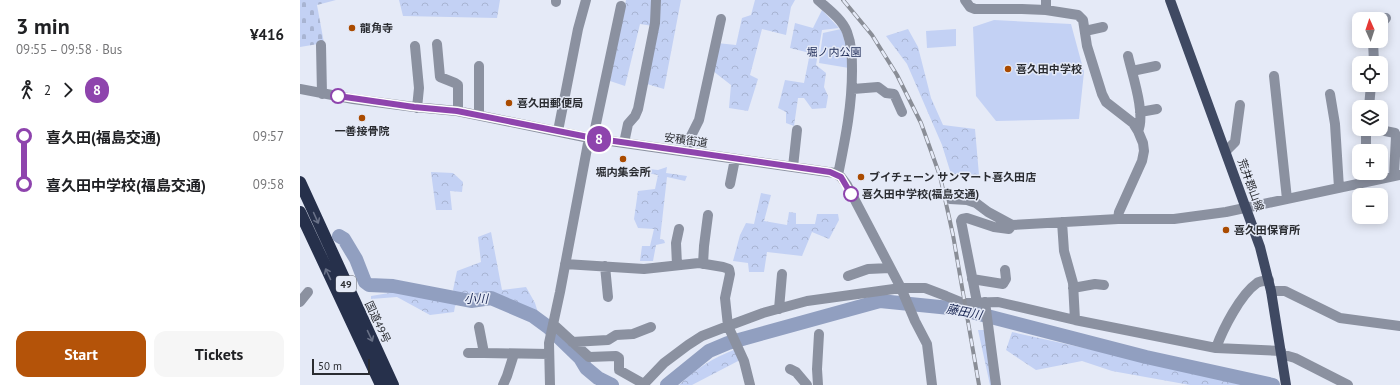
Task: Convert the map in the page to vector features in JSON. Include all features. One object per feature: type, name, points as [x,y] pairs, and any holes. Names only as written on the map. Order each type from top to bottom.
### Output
[{"type":"highway","name":"国道49号","points":[[300,182],[322,234],[393,385]]},
{"type":"highway","name":"49","points":[[300,212],[381,385]]},
{"type":"main road","name":"荒井郡山線","points":[[1170,0],[1260,247],[1271,291],[1286,385]]},
{"type":"street","points":[[558,131],[578,29],[586,0]]},
{"type":"street","points":[[624,143],[628,124],[635,116],[638,109],[655,22],[656,0]]},
{"type":"street","points":[[818,0],[847,30],[851,47],[853,89],[851,108],[838,175],[847,185],[901,288],[927,344],[932,385]]},
{"type":"street","points":[[965,0],[970,7],[975,9],[1022,9],[1046,5],[1078,15],[1083,20],[1087,46],[1102,94],[1106,102],[1132,123],[1138,131],[1143,143],[1144,151],[1142,161],[1119,212],[1118,219]]},
{"type":"street","points":[[550,385],[548,354],[552,328],[620,6]]},
{"type":"street","points":[[688,152],[690,138],[699,120],[721,19]]},
{"type":"street","points":[[1085,31],[1103,27]]},
{"type":"street","points":[[437,44],[440,77],[458,85],[458,111]]},
{"type":"street","points":[[321,45],[322,94]]},
{"type":"street","points":[[415,46],[419,88],[416,108]]},
{"type":"street","points":[[1128,56],[1137,91],[1140,112],[1141,124],[1138,131]]},
{"type":"street","points":[[479,115],[480,66]]},
{"type":"street","points":[[1132,72],[1156,66]]},
{"type":"street","points":[[1274,76],[1287,199]]},
{"type":"street","points":[[853,89],[878,87],[886,93],[894,94],[902,112]]},
{"type":"street","name":"安積街道","points":[[300,89],[322,94],[416,108],[458,111],[591,138],[830,172],[838,175]]},
{"type":"street","points":[[1330,94],[1335,124],[1339,188]]},
{"type":"street","points":[[1226,151],[1235,142],[1240,105]]},
{"type":"street","points":[[1140,112],[1157,109]]},
{"type":"street","points":[[792,167],[796,130]]},
{"type":"street","points":[[1388,132],[1395,133],[1396,136],[1397,175]]},
{"type":"street","points":[[730,184],[734,159]]},
{"type":"street","points":[[950,199],[967,200],[976,203],[988,212],[1012,225],[1118,219],[1174,219],[1226,212],[1339,188],[1361,180]]},
{"type":"street","points":[[703,264],[708,215]]},
{"type":"street","points":[[996,385],[989,337],[981,302],[972,279],[961,224],[962,219],[967,218],[1009,229],[1012,225]]},
{"type":"street","points":[[1062,222],[1064,251],[1072,276],[1075,320]]},
{"type":"street","points":[[678,265],[676,243],[679,229]]},
{"type":"street","points":[[565,264],[644,269],[703,264],[723,267],[729,270],[726,292],[728,326],[744,361],[750,385]]},
{"type":"street","points":[[605,266],[608,297]]},
{"type":"street","points":[[848,276],[868,269],[890,268]]},
{"type":"street","points":[[972,279],[1003,284],[1006,280],[1005,270]]},
{"type":"street","points":[[779,309],[782,274]]},
{"type":"street","points":[[1216,348],[1222,332],[1246,294],[1258,282],[1268,280]]},
{"type":"street","points":[[1073,288],[1096,284],[1104,285]]},
{"type":"street","points":[[552,328],[572,342],[589,357],[616,356],[619,358],[618,370],[643,384],[664,363],[688,345],[702,336],[728,326],[807,301],[901,288],[925,288],[963,303],[998,302],[1075,320],[1216,348],[1295,358],[1348,385]]},
{"type":"street","points":[[1271,291],[1285,291],[1340,318],[1400,326]]},
{"type":"street","points":[[300,302],[308,292]]},
{"type":"street","points":[[479,327],[484,353]]},
{"type":"street","points":[[572,342],[608,340],[616,335],[633,334],[651,327]]},
{"type":"street","points":[[818,385],[817,357],[819,334]]},
{"type":"street","points":[[468,353],[548,354]]},
{"type":"street","points":[[503,385],[514,354]]},
{"type":"street","points":[[790,369],[796,372],[807,385]]},
{"type":"green space","points":[[300,0],[336,0],[317,5],[324,43],[300,47]]},
{"type":"green space","points":[[399,0],[500,0],[497,18],[403,16]]},
{"type":"green space","points":[[626,0],[681,0],[664,89],[647,84],[653,26],[640,24],[625,86],[610,81]]},
{"type":"green space","points":[[755,0],[795,0],[791,7],[786,35],[762,29],[750,75],[758,79],[748,111],[729,108],[731,85],[713,71],[717,43],[736,45],[742,18],[751,15]]},
{"type":"green space","points":[[822,10],[839,28],[822,30],[816,65],[826,73],[824,87],[828,96],[826,108],[812,109],[804,98],[798,98],[794,126],[786,123],[786,112],[778,108],[785,80],[804,83],[810,53],[790,48],[795,23],[813,28]]},
{"type":"green space","points":[[994,20],[1071,24],[1084,72],[1079,119],[996,121],[976,96],[973,27]]},
{"type":"green space","name":"堀ノ内公園","points":[[841,29],[850,59],[849,68],[819,63],[823,33]]},
{"type":"green space","points":[[908,29],[918,47],[931,98],[943,125],[975,129],[979,175],[951,174],[942,145],[907,64],[886,36]]},
{"type":"green space","points":[[956,29],[956,46],[927,48],[926,31]]},
{"type":"green space","points":[[667,167],[666,173],[687,176],[685,181],[667,177],[660,239],[664,240],[665,243],[656,245],[653,261],[640,261],[642,246],[650,246],[654,229],[638,228],[634,219],[638,191],[655,189],[658,175],[648,173],[649,169],[658,170]]},
{"type":"green space","points":[[431,172],[453,173],[463,182],[462,192],[450,191],[452,210],[436,210]]},
{"type":"green space","points":[[761,193],[771,195],[764,221],[787,225],[789,212],[796,213],[796,224],[815,224],[817,214],[838,214],[839,220],[829,239],[812,232],[802,256],[767,252],[764,272],[749,272],[748,263],[733,261],[740,235],[746,223],[754,224]]},
{"type":"green space","points":[[491,232],[502,290],[526,287],[535,303],[539,316],[522,305],[490,295],[477,293],[455,293],[453,290],[457,271],[481,262],[478,237]]},
{"type":"green space","points":[[399,289],[459,303],[455,306],[454,312],[430,315],[397,297],[371,299],[371,296],[389,293]]},
{"type":"green space","points":[[978,330],[989,330],[999,385],[990,385]]},
{"type":"green space","points":[[1012,332],[1225,379],[1244,385],[1190,385],[1112,371],[1082,361],[1036,370],[1006,350]]},
{"type":"green space","points":[[736,349],[740,360],[692,385],[679,385],[692,373],[706,364]]},
{"type":"waterway","name":"小川","points":[[339,236],[344,239],[356,259],[365,282],[369,285],[393,286],[471,301],[491,298],[533,316],[548,327],[580,358],[586,368],[598,378],[612,385]]},
{"type":"waterway","name":"藤田川","points":[[667,385],[709,351],[728,343],[880,301],[960,309],[1146,357],[1273,385]]},
{"type":"railway","points":[[843,0],[872,35],[897,75],[921,123],[940,176],[953,235],[979,385]]},
{"type":"bus line","name":"8","points":[[338,96],[414,107],[457,111],[593,138],[830,172],[835,173],[844,180],[851,194]]},
{"type":"place","name":"龍角寺","points":[[352,28]]},
{"type":"place","name":"喜久田中学校","points":[[1008,69]]},
{"type":"place","name":"喜久田郵便局","points":[[509,103]]},
{"type":"place","name":"一善接骨院","points":[[362,118]]},
{"type":"place","name":"堀内集会所","points":[[623,159]]},
{"type":"place","name":"ブイチェーン サンマート喜久田店","points":[[861,177]]},
{"type":"place","name":"喜久田中学校(福島交通)","points":[[851,194]]},
{"type":"place","name":"喜久田保育所","points":[[1226,230]]}]
